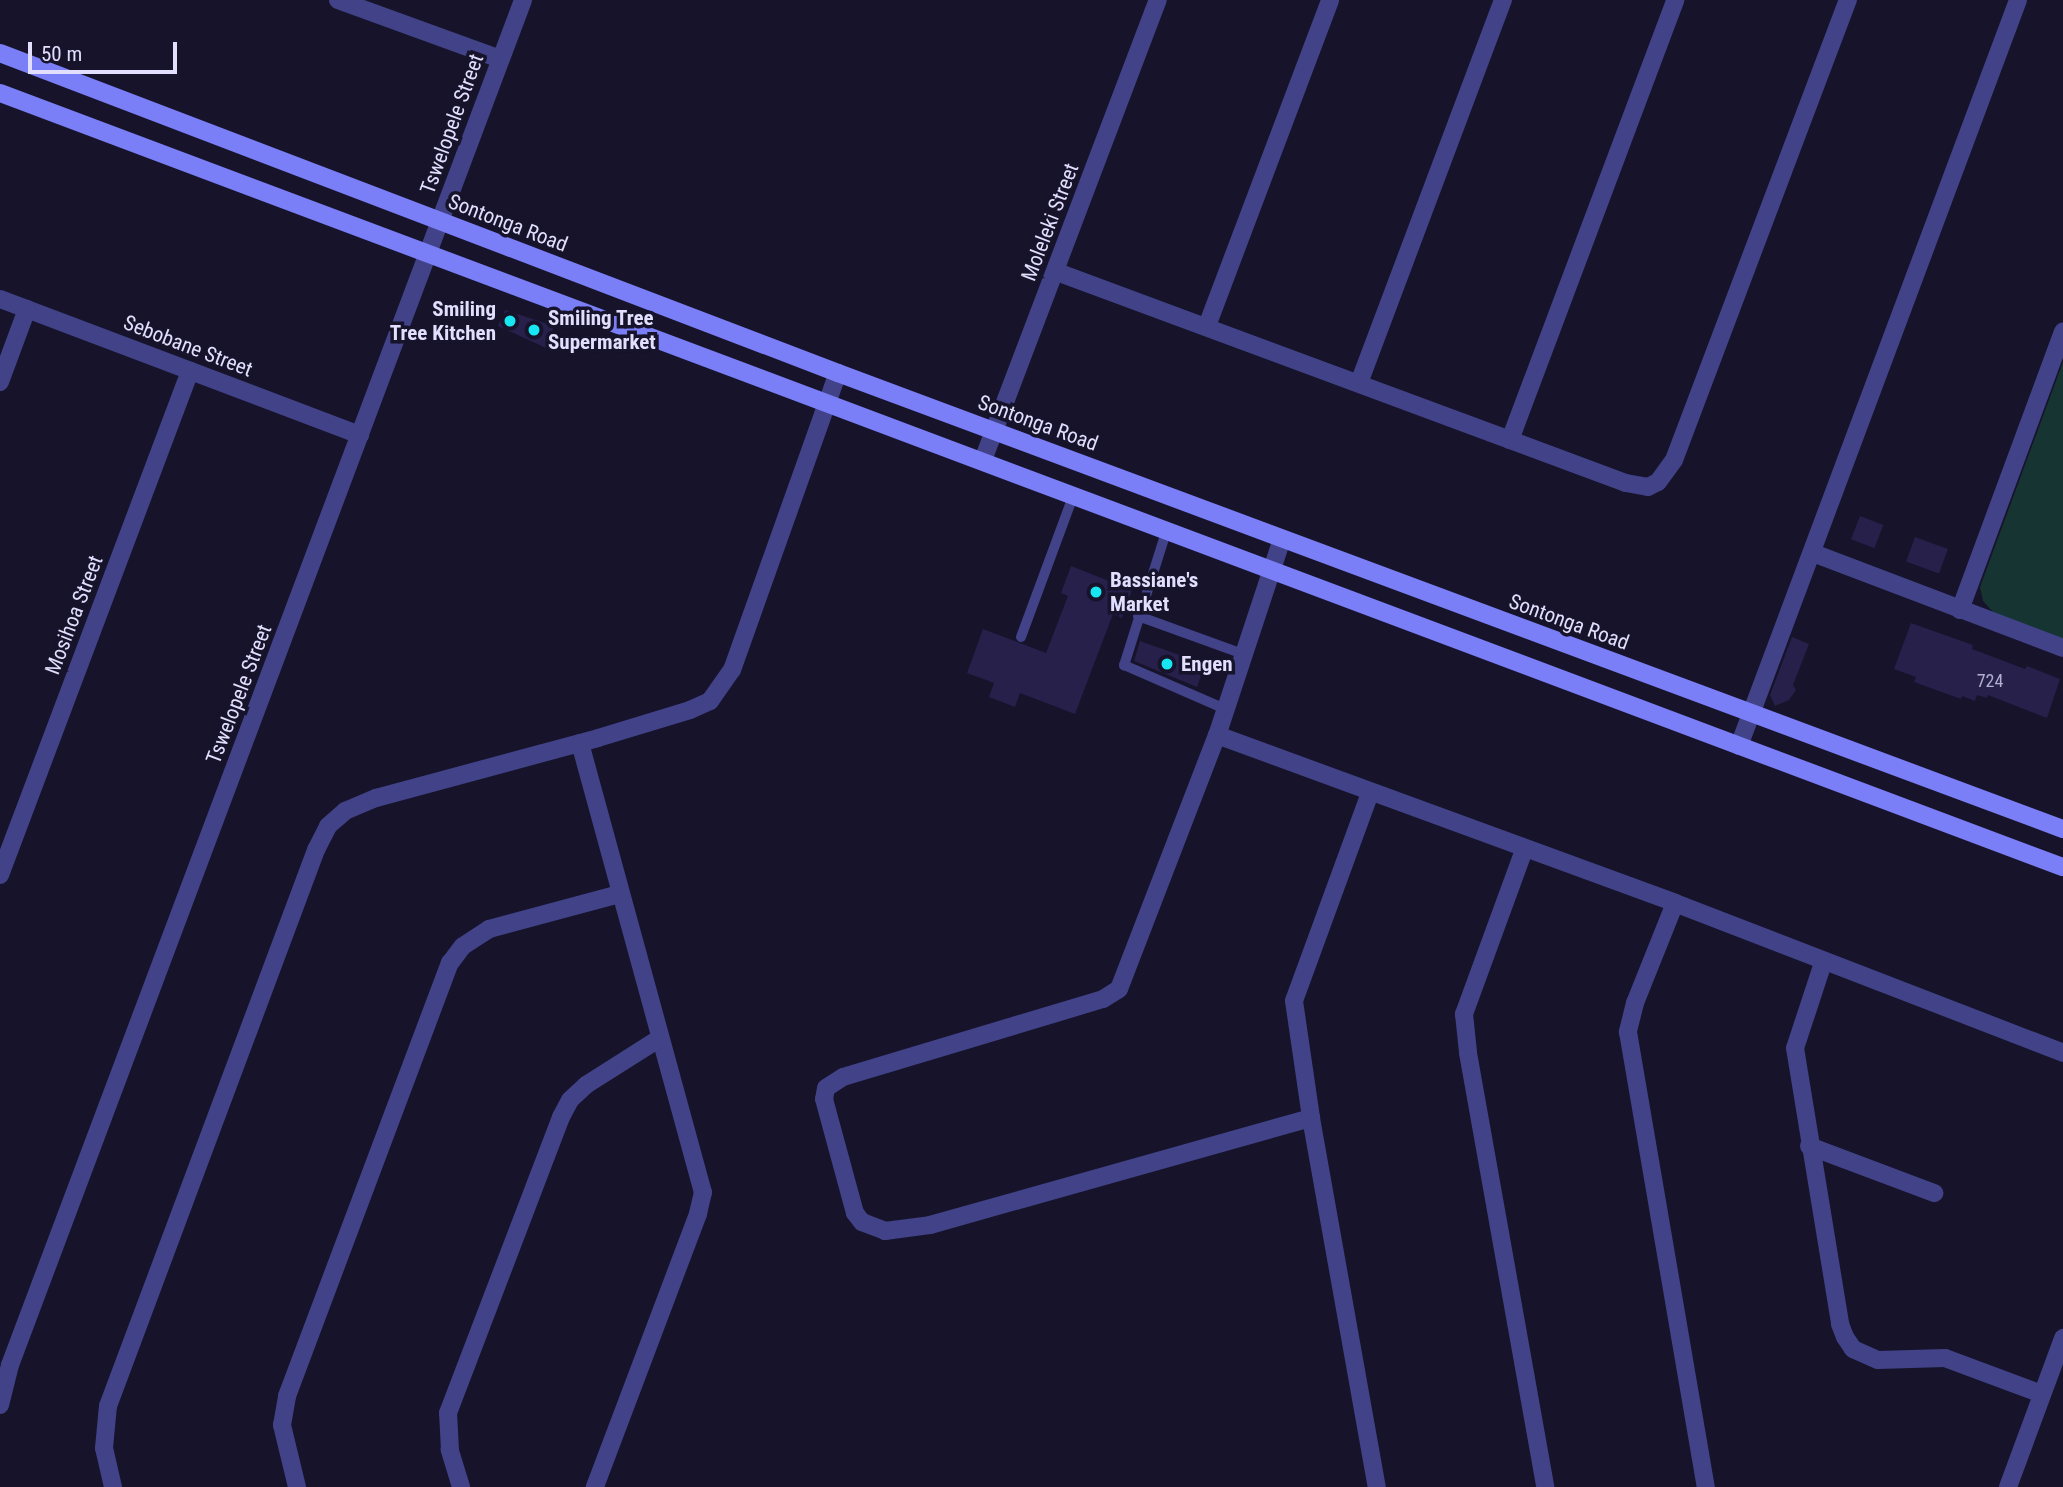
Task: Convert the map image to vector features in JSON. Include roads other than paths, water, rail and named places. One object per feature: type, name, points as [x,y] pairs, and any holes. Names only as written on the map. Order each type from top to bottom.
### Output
[{"type":"main road","name":"Sontonga Road","points":[[0,53],[838,373],[2063,829]]},
{"type":"main road","points":[[0,93],[2063,867]]},
{"type":"street","points":[[338,0],[500,59]]},
{"type":"street","name":"Tswelopele Street","points":[[0,1405],[10,1365],[523,0]]},
{"type":"street","name":"Moleleki Street","points":[[983,460],[1057,272],[1158,0]]},
{"type":"street","points":[[1207,326],[1330,0]]},
{"type":"street","points":[[1359,383],[1503,0]]},
{"type":"street","points":[[1510,440],[1675,0]]},
{"type":"street","points":[[1057,272],[1638,487],[1658,482],[1667,473],[1847,0]]},
{"type":"street","points":[[1738,746],[1813,554],[2018,0]]},
{"type":"street","name":"Sebobane Street","points":[[0,299],[360,435]]},
{"type":"street","points":[[0,382],[27,309]]},
{"type":"street","points":[[1960,610],[2063,331]]},
{"type":"street","name":"Mosihoa Street","points":[[0,875],[190,371]]},
{"type":"street","points":[[113,1487],[104,1448],[108,1406],[322,835],[336,817],[357,805],[580,743],[690,710],[710,701],[719,691],[737,657],[838,373]]},
{"type":"street","points":[[1282,539],[1217,735],[1119,989],[1102,999],[844,1077],[826,1088],[824,1099],[855,1213],[862,1222],[885,1231],[930,1225],[1311,1118]]},
{"type":"street","points":[[1813,554],[2063,648]]},
{"type":"street","points":[[1217,735],[1675,903],[1823,963],[2063,1053]]},
{"type":"street","points":[[580,743],[703,1192],[698,1214],[595,1487]]},
{"type":"street","points":[[1370,793],[1296,992],[1295,1012],[1311,1118],[1377,1487]]},
{"type":"street","points":[[1524,849],[1464,1014],[1468,1053],[1545,1487]]},
{"type":"street","points":[[297,1487],[282,1425],[286,1396],[450,963],[463,946],[489,929],[620,894]]},
{"type":"street","points":[[1675,903],[1635,1003],[1628,1032],[1706,1487]]},
{"type":"street","points":[[1823,963],[1795,1043],[1809,1146],[1840,1324],[1853,1349],[1878,1360],[1945,1358],[2042,1394]]},
{"type":"street","points":[[461,1487],[450,1450],[448,1413],[561,1117],[570,1100],[586,1085],[660,1038]]},
{"type":"street","points":[[1809,1146],[1934,1193]]},
{"type":"street","points":[[2008,1487],[2063,1338]]},
{"type":"lane","points":[[1021,637],[1074,494]]},
{"type":"lane","points":[[1167,529],[1124,659],[1125,667],[1225,709]]},
{"type":"lane","points":[[1138,616],[1242,654]]},
{"type":"place","name":"Smiling Tree Kitchen","points":[[510,321]]},
{"type":"place","name":"Smiling Tree Supermarket","points":[[534,330]]},
{"type":"place","name":"Bassiane's Market","points":[[1096,592]]},
{"type":"place","name":"Engen","points":[[1167,664]]}]
